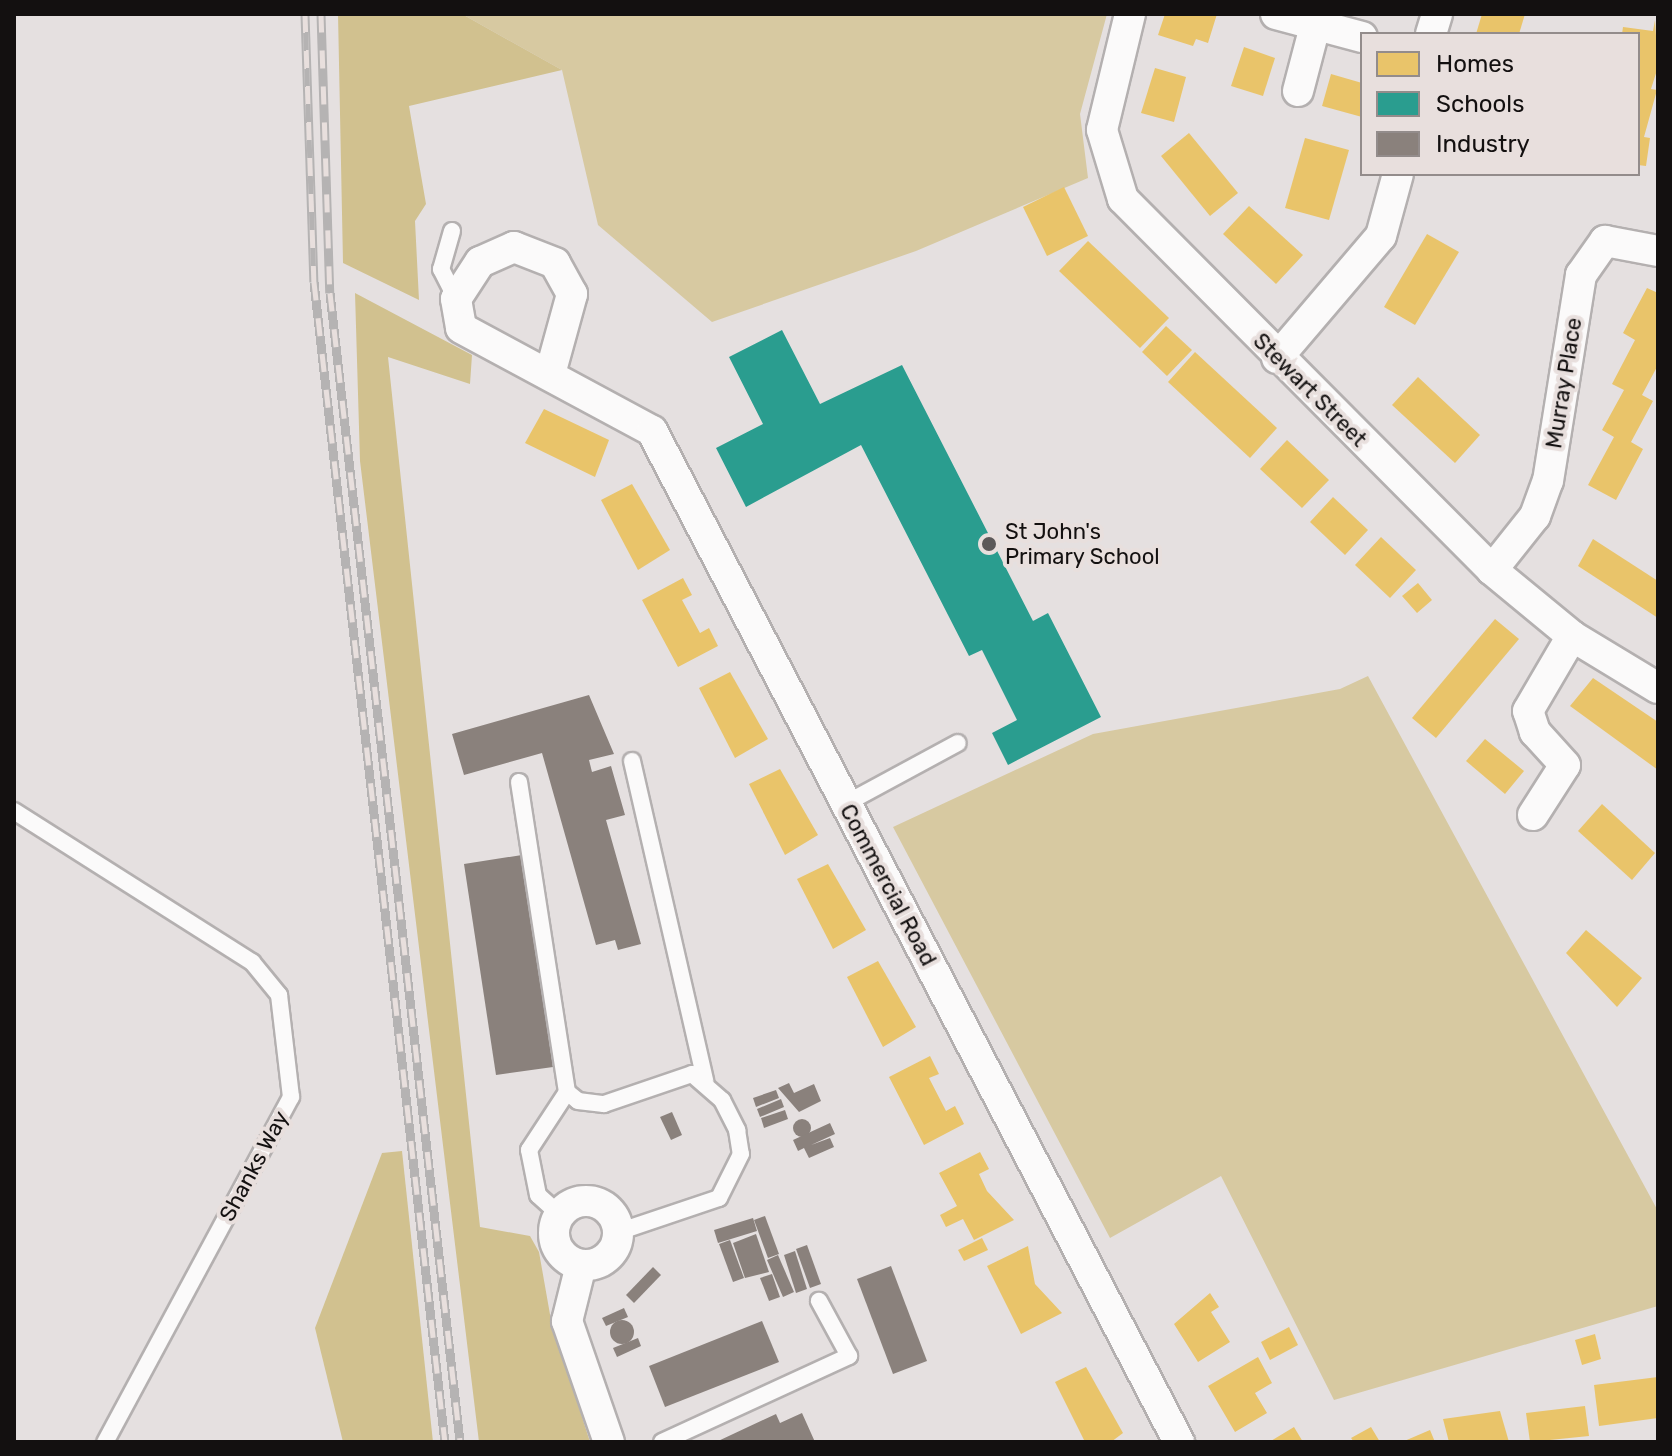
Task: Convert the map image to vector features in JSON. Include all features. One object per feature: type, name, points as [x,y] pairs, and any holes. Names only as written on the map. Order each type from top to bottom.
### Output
[{"type":"street","name":"Stewart Street","points":[[1130,14],[1102,130],[1123,199],[1277,358],[1492,570],[1572,636],[1658,688]]},
{"type":"street","points":[[1276,14],[1360,37]]},
{"type":"street","points":[[1298,91],[1315,26]]},
{"type":"street","points":[[1277,358],[1381,236],[1397,176]]},
{"type":"street","name":"Murray Place","points":[[1492,570],[1535,516],[1548,481],[1581,275],[1605,241],[1658,251]]},
{"type":"street","points":[[456,299],[480,262],[514,247],[555,263],[572,294],[550,374]]},
{"type":"street","name":"Commercial Road","points":[[456,299],[461,328],[652,431],[1179,1442]]},
{"type":"street","points":[[1533,815],[1565,765],[1535,732],[1528,711],[1572,636]]},
{"type":"street","points":[[587,1200],[602,1205],[618,1232],[607,1257],[581,1265],[555,1246],[559,1214],[587,1200]]},
{"type":"street","points":[[581,1265],[567,1321],[609,1442]]},
{"type":"lane","points":[[452,231],[441,269],[456,299]]},
{"type":"lane","points":[[845,804],[958,743]]},
{"type":"lane","points":[[618,1232],[707,1205],[729,1186],[741,1154],[737,1130],[705,1081],[632,761]]},
{"type":"lane","points":[[519,782],[567,1092],[578,1101],[604,1104],[678,1076],[705,1081]]},
{"type":"lane","name":"Shanks Way","points":[[14,811],[252,962],[279,995],[291,1097],[105,1442]]},
{"type":"lane","points":[[559,1214],[538,1195],[529,1150],[567,1092]]},
{"type":"lane","points":[[662,1442],[849,1356],[819,1301]]},
{"type":"shaded area","points":[[338,14],[462,14],[562,70],[409,106],[426,204],[415,221],[419,300],[343,263]]},
{"type":"shaded area","points":[[462,14],[1107,14],[1080,114],[1088,178],[916,251],[712,322],[598,225],[562,70]]},
{"type":"shaded area","points":[[355,293],[472,355],[470,384],[388,357],[480,1227],[530,1236],[539,1252],[551,1320],[590,1442],[479,1442],[360,461]]},
{"type":"shaded area","points":[[1368,676],[1658,1211],[1658,1306],[1334,1400],[1221,1176],[1110,1238],[893,827],[1093,734],[1340,689]]},
{"type":"shaded area","points":[[402,1151],[433,1442],[343,1442],[315,1328],[382,1153]]},
{"type":"building: Homes","points":[[1165,14],[1217,14],[1208,43],[1196,39],[1193,46],[1158,35]]},
{"type":"building: Homes","points":[[1482,14],[1525,14],[1520,32],[1477,32]]},
{"type":"building: Homes","points":[[1655,20],[1658,67],[1651,89],[1657,90],[1644,137],[1650,138],[1646,166],[1640,165],[1640,32],[1622,32],[1623,27],[1653,31]]},
{"type":"building: Homes","points":[[1244,47],[1275,58],[1263,96],[1231,86]]},
{"type":"building: Homes","points":[[1155,68],[1186,77],[1174,122],[1141,113]]},
{"type":"building: Homes","points":[[1331,74],[1360,82],[1360,116],[1322,106]]},
{"type":"building: Homes","points":[[1189,133],[1238,193],[1210,216],[1161,156]]},
{"type":"building: Homes","points":[[1305,138],[1349,150],[1329,220],[1285,208]]},
{"type":"building: Homes","points":[[1064,187],[1088,236],[1047,256],[1023,207]]},
{"type":"building: Homes","points":[[1249,206],[1303,255],[1276,284],[1223,234]]},
{"type":"building: Homes","points":[[1427,234],[1459,252],[1415,325],[1384,307]]},
{"type":"building: Homes","points":[[1088,241],[1169,318],[1140,348],[1059,271]]},
{"type":"building: Homes","points":[[1647,288],[1658,293],[1658,365],[1642,395],[1653,401],[1631,442],[1643,449],[1616,500],[1588,485],[1614,437],[1602,430],[1624,390],[1612,384],[1635,340],[1623,333]]},
{"type":"building: Homes","points":[[1166,326],[1192,350],[1167,376],[1142,352]]},
{"type":"building: Homes","points":[[1195,352],[1277,428],[1250,458],[1168,382]]},
{"type":"building: Homes","points":[[1418,377],[1480,435],[1455,463],[1392,405]]},
{"type":"building: Homes","points":[[544,409],[609,440],[595,477],[525,443]]},
{"type":"building: Homes","points":[[1287,440],[1329,480],[1302,508],[1260,469]]},
{"type":"building: Homes","points":[[632,484],[670,550],[638,570],[601,500]]},
{"type":"building: Homes","points":[[1333,497],[1368,530],[1345,555],[1310,522]]},
{"type":"building: Homes","points":[[1381,537],[1416,570],[1390,598],[1355,565]]},
{"type":"building: Homes","points":[[1593,539],[1658,581],[1658,618],[1578,566]]},
{"type":"building: Homes","points":[[683,578],[692,595],[682,600],[700,633],[709,628],[718,646],[678,667],[642,600]]},
{"type":"building: Homes","points":[[1418,583],[1432,600],[1417,613],[1402,596]]},
{"type":"building: Homes","points":[[1495,619],[1519,639],[1436,738],[1412,718]]},
{"type":"building: Homes","points":[[730,672],[768,739],[735,758],[699,688]]},
{"type":"building: Homes","points":[[1593,678],[1658,722],[1658,770],[1570,706]]},
{"type":"building: Homes","points":[[1485,739],[1524,771],[1505,794],[1466,761]]},
{"type":"building: Homes","points":[[780,769],[818,835],[785,855],[749,784]]},
{"type":"building: Homes","points":[[1602,804],[1655,853],[1632,880],[1578,831]]},
{"type":"building: Homes","points":[[828,864],[866,930],[833,949],[797,879]]},
{"type":"building: Homes","points":[[1586,930],[1642,978],[1617,1007],[1566,953]]},
{"type":"building: Homes","points":[[878,961],[916,1027],[883,1047],[847,977]]},
{"type":"building: Homes","points":[[930,1056],[939,1074],[929,1078],[946,1111],[955,1106],[964,1124],[924,1145],[889,1077]]},
{"type":"building: Homes","points":[[980,1152],[989,1169],[979,1174],[987,1191],[1014,1220],[974,1240],[963,1219],[946,1227],[940,1215],[957,1206],[939,1173]]},
{"type":"building: Homes","points":[[982,1238],[988,1250],[964,1261],[958,1250]]},
{"type":"building: Homes","points":[[1028,1246],[1035,1284],[1062,1313],[1021,1334],[987,1266]]},
{"type":"building: Homes","points":[[1210,1293],[1219,1307],[1211,1312],[1230,1342],[1198,1362],[1174,1324]]},
{"type":"building: Homes","points":[[1289,1327],[1298,1345],[1270,1360],[1261,1342]]},
{"type":"building: Homes","points":[[1595,1334],[1601,1359],[1582,1365],[1575,1340]]},
{"type":"building: Homes","points":[[1258,1357],[1272,1383],[1255,1393],[1267,1413],[1235,1432],[1208,1386]]},
{"type":"building: Homes","points":[[1086,1367],[1123,1433],[1111,1442],[1085,1442],[1055,1382]]},
{"type":"building: Homes","points":[[1658,1377],[1658,1418],[1599,1426],[1594,1385]]},
{"type":"building: Homes","points":[[1585,1406],[1589,1436],[1530,1442],[1526,1413]]},
{"type":"building: Homes","points":[[1500,1411],[1509,1442],[1449,1442],[1443,1419]]},
{"type":"building: Homes","points":[[1294,1427],[1303,1442],[1269,1442]]},
{"type":"building: Homes","points":[[1371,1427],[1380,1442],[1354,1442],[1351,1438]]},
{"type":"building: Homes","points":[[1430,1430],[1435,1442],[1402,1442]]},
{"type":"building: Schools","points":[[782,330],[820,404],[902,365],[1033,621],[1048,613],[1101,717],[1008,765],[992,733],[1017,720],[982,650],[969,656],[861,445],[746,507],[716,448],[763,424],[729,357]]},
{"type":"building: Industry","points":[[589,695],[614,754],[589,760],[592,772],[611,766],[625,815],[606,820],[641,944],[618,950],[615,940],[596,945],[542,753],[464,775],[452,734]]},
{"type":"building: Industry","points":[[522,855],[553,1067],[496,1075],[464,864]]},
{"type":"building: Industry","points":[[789,1083],[794,1093],[814,1084],[821,1101],[799,1112],[778,1088]]},
{"type":"building: Industry","points":[[776,1090],[779,1098],[756,1107],[753,1098]]},
{"type":"building: Industry","points":[[781,1099],[784,1107],[760,1117],[757,1109]]},
{"type":"building: Industry","points":[[785,1110],[788,1119],[764,1128],[761,1118]]},
{"type":"building: Industry","points":[[672,1112],[682,1135],[671,1140],[660,1117]]},
{"type":"building: Industry","points":[[802,1119],[811,1128],[802,1137],[793,1128]]},
{"type":"building: Industry","points":[[830,1123],[835,1134],[811,1145],[830,1138],[834,1147],[809,1158],[804,1148],[798,1151],[793,1140]]},
{"type":"building: Industry","points":[[765,1216],[779,1254],[768,1258],[754,1220]]},
{"type":"building: Industry","points":[[753,1218],[757,1231],[718,1243],[714,1230]]},
{"type":"building: Industry","points":[[756,1234],[769,1272],[745,1278],[733,1243]]},
{"type":"building: Industry","points":[[730,1240],[744,1278],[733,1282],[719,1244]]},
{"type":"building: Industry","points":[[807,1245],[821,1284],[810,1288],[796,1249]]},
{"type":"building: Industry","points":[[795,1251],[807,1289],[796,1293],[784,1255]]},
{"type":"building: Industry","points":[[778,1255],[794,1292],[783,1297],[767,1260]]},
{"type":"building: Industry","points":[[891,1266],[927,1361],[893,1374],[857,1279]]},
{"type":"building: Industry","points":[[653,1267],[661,1275],[634,1303],[626,1295]]},
{"type":"building: Industry","points":[[772,1274],[780,1297],[769,1301],[760,1278]]},
{"type":"building: Industry","points":[[624,1308],[628,1317],[606,1326],[602,1318]]},
{"type":"building: Industry","points":[[622,1320],[631,1323],[634,1332],[631,1341],[622,1344],[613,1341],[610,1332],[613,1323]]},
{"type":"building: Industry","points":[[762,1321],[779,1362],[665,1407],[649,1366]]},
{"type":"building: Industry","points":[[638,1338],[641,1346],[617,1357],[613,1348]]},
{"type":"building: Industry","points":[[802,1413],[815,1442],[716,1442],[776,1414],[780,1423]]},
{"type":"railway","points":[[305,14],[314,282],[445,1442]]},
{"type":"railway","points":[[321,14],[330,293],[460,1442]]},
{"type":"place","name":"St John's Primary School","points":[[989,544]]}]
